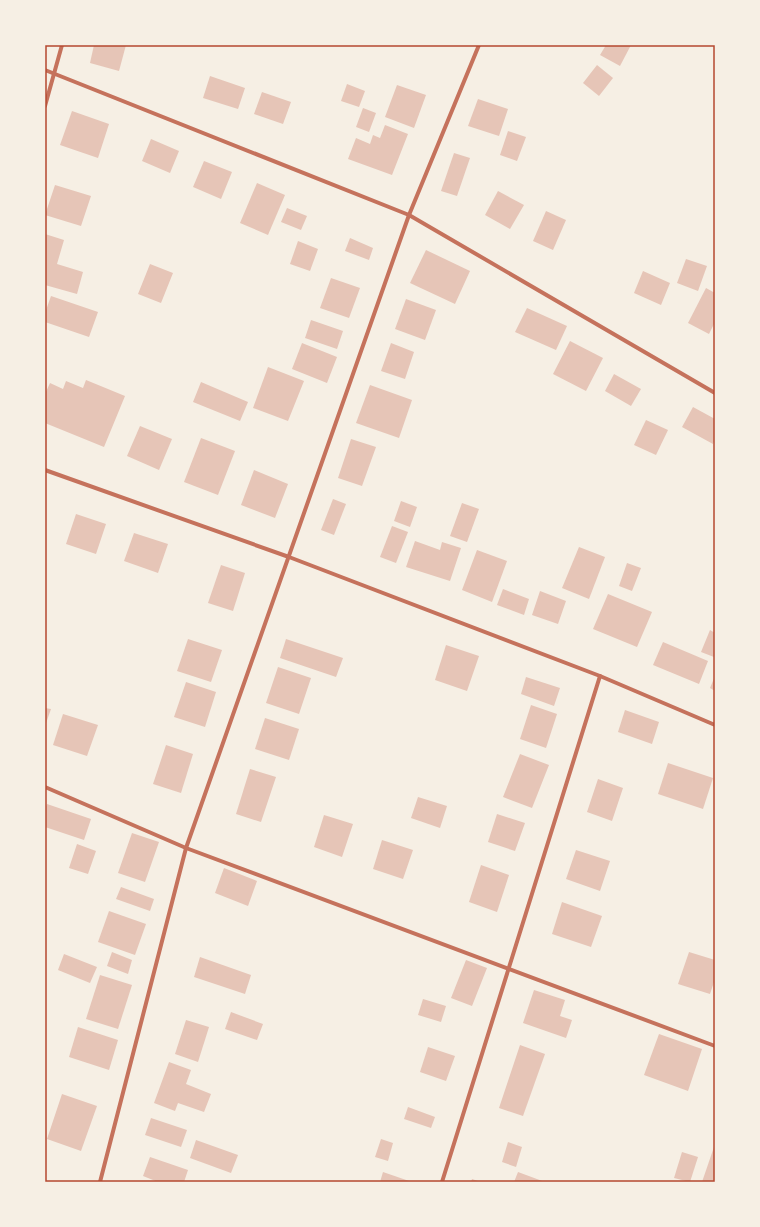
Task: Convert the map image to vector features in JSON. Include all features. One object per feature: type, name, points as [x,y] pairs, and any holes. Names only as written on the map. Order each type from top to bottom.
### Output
[{"type":"street","points":[[45,106],[62,45]]},
{"type":"street","points":[[100,1182],[186,848],[409,215],[479,45]]},
{"type":"street","points":[[45,70],[409,215],[715,393]]},
{"type":"street","points":[[45,470],[289,557],[600,676],[715,725]]},
{"type":"street","points":[[442,1182],[600,676]]},
{"type":"street","points":[[45,787],[186,848],[715,1046]]},
{"type":"building","points":[[94,45],[126,45],[119,71],[90,63]]},
{"type":"building","points":[[606,45],[631,45],[620,66],[600,55]]},
{"type":"building","points":[[597,65],[613,78],[599,96],[583,83]]},
{"type":"building","points":[[210,76],[245,88],[238,109],[203,98]]},
{"type":"building","points":[[347,84],[365,91],[359,107],[341,101]]},
{"type":"building","points":[[397,85],[426,95],[414,128],[385,117]]},
{"type":"building","points":[[262,92],[291,102],[283,124],[254,114]]},
{"type":"building","points":[[478,99],[508,109],[499,136],[468,126]]},
{"type":"building","points":[[363,108],[376,113],[369,132],[356,127]]},
{"type":"building","points":[[72,111],[109,124],[98,158],[60,145]]},
{"type":"building","points":[[385,125],[408,134],[392,175],[348,159],[356,138],[370,144],[373,135],[380,138]]},
{"type":"building","points":[[508,131],[526,137],[517,161],[500,155]]},
{"type":"building","points":[[151,139],[179,151],[170,173],[142,161]]},
{"type":"building","points":[[454,153],[470,158],[457,196],[441,191]]},
{"type":"building","points":[[204,161],[232,172],[221,199],[193,187]]},
{"type":"building","points":[[257,183],[285,195],[268,235],[240,223]]},
{"type":"building","points":[[55,185],[91,196],[81,226],[45,215]]},
{"type":"building","points":[[498,191],[524,205],[510,229],[485,215]]},
{"type":"building","points":[[287,208],[307,216],[301,230],[281,222]]},
{"type":"building","points":[[546,211],[566,220],[553,250],[533,241]]},
{"type":"building","points":[[45,234],[64,240],[57,264],[83,272],[77,294],[45,285]]},
{"type":"building","points":[[350,238],[373,248],[369,260],[345,251]]},
{"type":"building","points":[[298,241],[318,249],[310,271],[290,264]]},
{"type":"building","points":[[426,250],[470,271],[455,304],[410,283]]},
{"type":"building","points":[[686,259],[707,266],[698,291],[677,283]]},
{"type":"building","points":[[150,264],[173,273],[161,303],[138,294]]},
{"type":"building","points":[[643,271],[670,283],[661,305],[634,293]]},
{"type":"building","points":[[331,278],[360,288],[349,318],[320,308]]},
{"type":"building","points":[[706,288],[715,293],[715,322],[709,334],[688,323]]},
{"type":"building","points":[[51,296],[98,312],[89,337],[45,322],[45,313]]},
{"type":"building","points":[[406,299],[436,310],[425,340],[395,329]]},
{"type":"building","points":[[527,308],[567,326],[556,350],[515,332]]},
{"type":"building","points":[[311,320],[343,331],[337,349],[305,338]]},
{"type":"building","points":[[570,341],[603,358],[586,391],[553,374]]},
{"type":"building","points":[[302,343],[337,357],[327,383],[292,369]]},
{"type":"building","points":[[391,343],[414,352],[405,379],[381,371]]},
{"type":"building","points":[[268,367],[304,381],[288,421],[253,408]]},
{"type":"building","points":[[614,374],[641,389],[631,406],[605,391]]},
{"type":"building","points":[[86,380],[125,396],[104,447],[45,423],[45,394],[50,383],[63,389],[66,381],[83,388]]},
{"type":"building","points":[[201,382],[248,402],[240,421],[193,402]]},
{"type":"building","points":[[370,385],[412,400],[399,438],[356,423]]},
{"type":"building","points":[[693,407],[715,419],[715,439],[713,444],[682,427]]},
{"type":"building","points":[[646,420],[668,430],[656,455],[634,445]]},
{"type":"building","points":[[140,426],[172,439],[159,470],[127,456]]},
{"type":"building","points":[[201,438],[235,451],[218,495],[184,482]]},
{"type":"building","points":[[351,439],[376,447],[362,486],[338,478]]},
{"type":"building","points":[[254,470],[288,484],[275,518],[241,505]]},
{"type":"building","points":[[333,499],[346,504],[334,535],[321,530]]},
{"type":"building","points":[[401,501],[417,507],[410,527],[394,521]]},
{"type":"building","points":[[462,503],[479,509],[467,542],[450,536]]},
{"type":"building","points":[[76,514],[106,524],[96,554],[66,544]]},
{"type":"building","points":[[392,526],[408,532],[396,563],[380,557]]},
{"type":"building","points":[[134,533],[168,544],[158,573],[124,561]]},
{"type":"building","points":[[415,541],[440,550],[442,542],[461,548],[450,581],[406,567]]},
{"type":"building","points":[[579,547],[605,557],[589,599],[562,588]]},
{"type":"building","points":[[477,550],[507,561],[492,602],[462,590]]},
{"type":"building","points":[[627,563],[641,568],[632,591],[619,586]]},
{"type":"building","points":[[221,565],[245,573],[233,611],[208,603]]},
{"type":"building","points":[[503,589],[529,599],[524,615],[497,605]]},
{"type":"building","points":[[540,591],[566,601],[558,624],[532,615]]},
{"type":"building","points":[[608,594],[652,612],[637,647],[593,629]]},
{"type":"building","points":[[710,630],[715,633],[714,657],[701,652]]},
{"type":"building","points":[[188,639],[222,650],[211,682],[177,671]]},
{"type":"building","points":[[286,639],[343,658],[336,677],[280,658]]},
{"type":"building","points":[[663,642],[708,661],[699,684],[653,665]]},
{"type":"building","points":[[446,645],[479,656],[467,691],[435,680]]},
{"type":"building","points":[[278,667],[311,678],[299,714],[266,703]]},
{"type":"building","points":[[715,676],[715,691],[710,688]]},
{"type":"building","points":[[526,677],[560,688],[554,706],[521,694]]},
{"type":"building","points":[[186,682],[216,692],[205,727],[174,717]]},
{"type":"building","points":[[531,705],[557,714],[546,748],[520,739]]},
{"type":"building","points":[[45,708],[51,709],[45,726]]},
{"type":"building","points":[[625,710],[659,722],[652,744],[618,732]]},
{"type":"building","points":[[63,714],[98,725],[87,756],[53,745]]},
{"type":"building","points":[[265,718],[299,729],[289,760],[255,749]]},
{"type":"building","points":[[166,745],[193,754],[181,793],[153,784]]},
{"type":"building","points":[[520,754],[549,765],[532,808],[503,797]]},
{"type":"building","points":[[668,763],[713,778],[703,809],[658,794]]},
{"type":"building","points":[[250,769],[276,777],[261,822],[236,814]]},
{"type":"building","points":[[598,779],[623,788],[612,821],[587,812]]},
{"type":"building","points":[[418,797],[447,806],[440,828],[411,818]]},
{"type":"building","points":[[47,804],[91,819],[84,840],[45,827],[45,809]]},
{"type":"building","points":[[497,814],[525,823],[515,851],[488,842]]},
{"type":"building","points":[[324,815],[353,824],[342,857],[314,847]]},
{"type":"building","points":[[132,833],[159,842],[145,882],[118,873]]},
{"type":"building","points":[[382,840],[413,850],[403,879],[373,869]]},
{"type":"building","points":[[77,844],[96,851],[88,874],[69,868]]},
{"type":"building","points":[[576,850],[610,861],[600,891],[566,879]]},
{"type":"building","points":[[481,865],[509,875],[497,912],[469,902]]},
{"type":"building","points":[[224,868],[257,881],[248,906],[215,893]]},
{"type":"building","points":[[121,887],[154,899],[150,911],[116,899]]},
{"type":"building","points":[[562,902],[602,916],[591,947],[552,934]]},
{"type":"building","points":[[109,911],[146,924],[135,955],[98,942]]},
{"type":"building","points":[[112,952],[132,960],[128,974],[107,966]]},
{"type":"building","points":[[689,952],[715,960],[715,979],[710,994],[678,984]]},
{"type":"building","points":[[64,954],[97,967],[90,983],[58,970]]},
{"type":"building","points":[[200,957],[251,975],[245,994],[194,977]]},
{"type":"building","points":[[466,960],[487,968],[472,1006],[451,998]]},
{"type":"building","points":[[100,975],[132,985],[118,1029],[86,1019]]},
{"type":"building","points":[[534,990],[565,1000],[560,1016],[572,1020],[566,1038],[523,1023]]},
{"type":"building","points":[[423,999],[446,1006],[441,1022],[418,1015]]},
{"type":"building","points":[[231,1012],[263,1024],[257,1040],[225,1029]]},
{"type":"building","points":[[186,1020],[209,1027],[198,1062],[175,1054]]},
{"type":"building","points":[[78,1027],[118,1040],[109,1070],[69,1057]]},
{"type":"building","points":[[659,1034],[702,1049],[688,1091],[644,1075]]},
{"type":"building","points":[[520,1045],[545,1054],[523,1116],[499,1108]]},
{"type":"building","points":[[428,1047],[455,1056],[446,1081],[420,1072]]},
{"type":"building","points":[[169,1062],[191,1070],[186,1084],[211,1094],[204,1112],[178,1103],[175,1111],[154,1103]]},
{"type":"building","points":[[62,1094],[97,1106],[81,1151],[47,1139]]},
{"type":"building","points":[[408,1107],[435,1117],[431,1128],[404,1119]]},
{"type":"building","points":[[151,1118],[187,1130],[181,1147],[145,1135]]},
{"type":"building","points":[[381,1139],[393,1143],[388,1161],[375,1157]]},
{"type":"building","points":[[196,1140],[238,1155],[231,1173],[190,1158]]},
{"type":"building","points":[[508,1142],[522,1147],[516,1167],[502,1162]]},
{"type":"building","points":[[715,1144],[715,1182],[702,1182]]},
{"type":"building","points":[[682,1152],[698,1157],[690,1182],[674,1178]]},
{"type":"building","points":[[150,1157],[188,1170],[184,1182],[158,1182],[143,1176]]},
{"type":"building","points":[[383,1172],[412,1182],[380,1182]]},
{"type":"building","points":[[518,1172],[545,1182],[514,1182]]},
{"type":"building","points":[[472,1179],[481,1182],[471,1182]]}]
